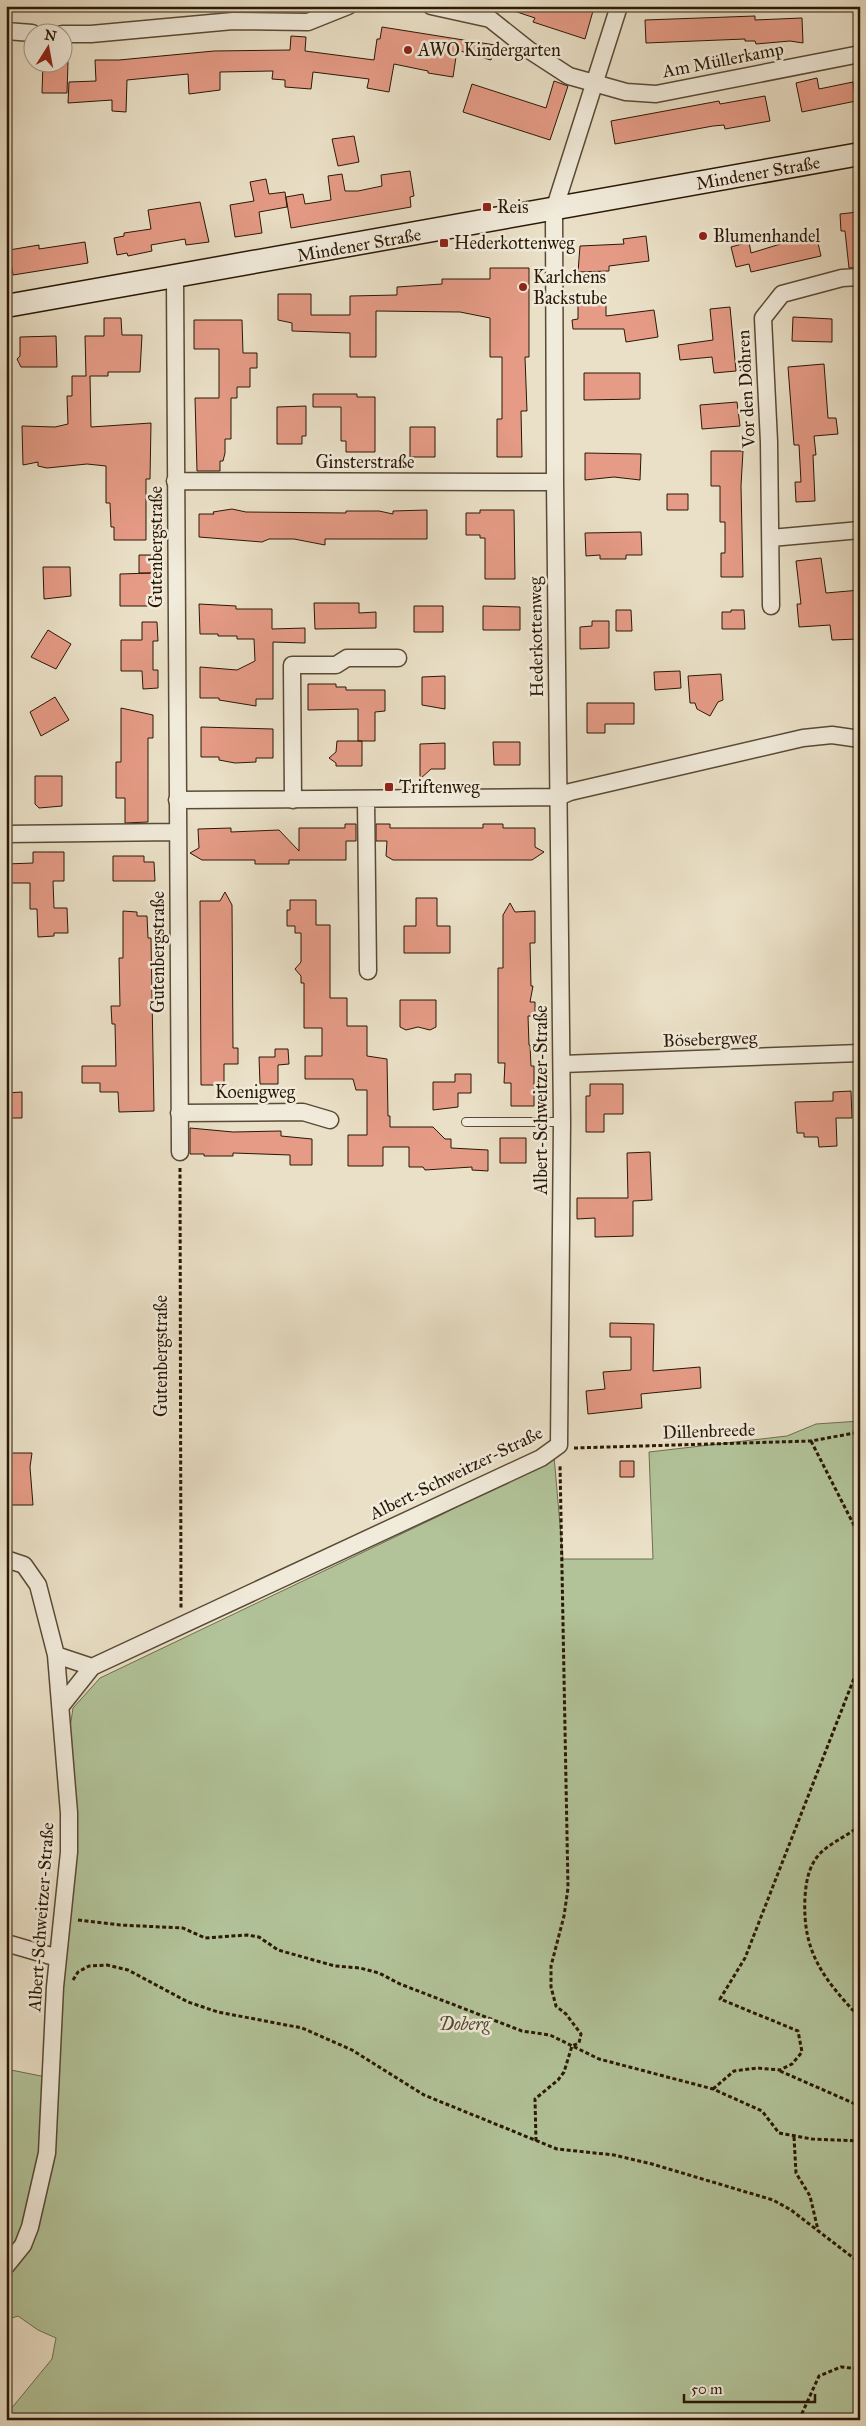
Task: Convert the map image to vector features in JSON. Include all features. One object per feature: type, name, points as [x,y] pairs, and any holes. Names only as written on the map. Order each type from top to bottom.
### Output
[{"type":"main road","name":"Mindener Straße","points":[[6,306],[175,278],[860,154]]},
{"type":"street","points":[[72,34],[91,34],[233,21],[308,22],[348,6]]},
{"type":"street","name":"Am Müllerkamp","points":[[431,6],[490,19],[529,50],[569,76],[626,92],[656,94],[860,54]]},
{"type":"street","name":"Hederkottenweg","points":[[558,797],[554,210],[619,6]]},
{"type":"street","points":[[6,31],[22,32]]},
{"type":"street","name":"Vor den Döhren","points":[[771,606],[763,318],[782,294],[842,278],[860,277]]},
{"type":"street","name":"Gutenbergstraße","points":[[175,278],[180,1152]]},
{"type":"street","name":"Ginsterstraße","points":[[176,482],[555,482]]},
{"type":"street","points":[[770,538],[860,530]]},
{"type":"street","points":[[293,800],[292,665],[336,665],[347,658],[398,658]]},
{"type":"street","points":[[177,800],[558,797],[589,787],[803,738],[832,735],[860,739]]},
{"type":"street","name":"Albert-Schweitzer-Straße","points":[[6,2266],[23,2246],[30,2228],[47,2153],[55,1987],[69,1852],[69,1813],[61,1706],[92,1668],[541,1458],[559,1445],[562,1064],[558,797]]},
{"type":"street","points":[[366,800],[368,971]]},
{"type":"street","points":[[6,834],[177,832]]},
{"type":"street","name":"Bösebergweg","points":[[562,1064],[860,1054]]},
{"type":"street","name":"Koenigweg","points":[[179,1113],[303,1112],[330,1120]]},
{"type":"street","points":[[6,1559],[24,1565],[38,1585],[56,1655],[61,1706]]},
{"type":"street","points":[[56,1655],[92,1668]]},
{"type":"street","points":[[6,1943],[58,1958]]},
{"type":"lane","points":[[466,1122],[562,1122]]},
{"type":"path","name":"Gutenbergstraße","points":[[180,1152],[181,1625]]},
{"type":"path","name":"Dillenbreede","points":[[559,1445],[579,1449],[811,1441],[860,1432]]},
{"type":"path","points":[[811,1441],[860,1537]]},
{"type":"path","points":[[536,2141],[535,2100],[558,2080],[564,2072],[572,2046],[579,2043],[581,2034],[566,2014],[556,2006],[551,1987],[551,1966],[564,1916],[568,1888],[559,1445]]},
{"type":"path","points":[[780,2070],[792,2064],[802,2052],[798,2031],[720,1999],[745,1958],[860,1663]]},
{"type":"path","points":[[860,1825],[817,1857],[807,1876],[804,1910],[806,1939],[820,1970],[837,1995],[860,2018]]},
{"type":"path","points":[[63,1917],[120,1926],[183,1928],[205,1938],[247,1935],[259,1937],[285,1952],[335,1966],[360,1968],[379,1973],[400,1984],[522,2031],[550,2034],[599,2059],[713,2089],[762,2111],[779,2133],[794,2137],[860,2141]]},
{"type":"path","points":[[55,1987],[71,1983],[78,1972],[89,1966],[107,1965],[128,1970],[188,2002],[218,2012],[302,2028],[352,2050],[424,2095],[536,2141],[565,2151],[614,2155],[652,2164],[773,2200],[791,2210],[859,2260]]},
{"type":"path","points":[[713,2089],[734,2071],[757,2068],[780,2070],[860,2106]]},
{"type":"path","points":[[794,2137],[796,2173],[810,2196],[818,2230]]},
{"type":"path","points":[[799,2420],[819,2376],[841,2367],[860,2369]]},
{"type":"green space","name":"Doberg","points":[[860,1421],[860,2420],[6,2420],[6,2415],[52,2359],[56,2338],[38,2330],[18,2316],[6,2320],[6,2069],[56,2079],[70,1728],[73,1708],[100,1678],[441,1515],[554,1456],[563,1559],[653,1559],[649,1452],[787,1436],[816,1424]]},
{"type":"building","points":[[509,6],[579,6],[593,11],[585,39],[533,22],[535,18],[508,9]]},
{"type":"building","points":[[755,16],[755,20],[802,18],[803,43],[790,41],[756,44],[755,41],[745,41],[745,39],[646,43],[645,20]]},
{"type":"building","points":[[382,27],[495,45],[491,60],[457,50],[453,77],[394,64],[389,92],[367,88],[369,79],[313,72],[311,89],[285,87],[285,80],[272,79],[273,71],[220,72],[220,90],[189,94],[188,74],[127,80],[126,112],[112,111],[112,100],[68,103],[69,82],[96,81],[95,60],[119,60],[214,51],[290,50],[291,36],[306,37],[305,51],[374,60],[377,39],[380,39]]},
{"type":"building","points":[[43,72],[68,72],[67,93],[42,93]]},
{"type":"building","points":[[817,78],[819,89],[853,82],[856,101],[802,112],[796,83]]},
{"type":"building","points":[[554,81],[568,86],[550,140],[463,112],[472,84],[546,108]]},
{"type":"building","points":[[765,96],[770,121],[725,129],[724,125],[713,126],[615,144],[611,121],[719,101],[720,104]]},
{"type":"building","points":[[354,136],[359,162],[338,166],[332,139]]},
{"type":"building","points":[[410,171],[414,196],[410,197],[411,207],[291,228],[286,197],[303,194],[305,204],[331,200],[328,176],[342,174],[345,191],[358,191],[382,186],[381,175]]},
{"type":"building","points":[[266,179],[269,194],[285,192],[287,207],[259,212],[262,233],[235,237],[230,205],[254,201],[250,182]]},
{"type":"building","points":[[200,202],[209,242],[186,245],[185,239],[151,245],[152,251],[128,256],[127,253],[117,255],[114,238],[124,236],[124,233],[151,229],[148,210]]},
{"type":"building","points":[[858,212],[860,267],[849,268],[845,231],[841,231],[840,214]]},
{"type":"building","points":[[810,235],[816,235],[821,256],[751,272],[749,264],[736,267],[731,247],[749,242],[751,253]]},
{"type":"building","points":[[646,236],[649,261],[609,266],[609,271],[578,272],[580,246],[624,244],[623,239]]},
{"type":"building","points":[[85,242],[88,263],[13,275],[9,250],[39,245],[39,249]]},
{"type":"building","points":[[490,268],[529,268],[529,357],[525,357],[527,411],[521,411],[522,457],[497,457],[497,419],[502,419],[502,357],[490,357],[490,318],[460,312],[376,311],[376,357],[350,357],[350,333],[292,331],[292,323],[278,320],[278,294],[311,294],[311,315],[350,315],[350,296],[397,295],[397,287],[442,284],[442,279],[490,279]]},
{"type":"building","points":[[578,298],[606,298],[606,316],[654,310],[658,337],[626,342],[624,329],[573,329],[572,320],[578,319]]},
{"type":"building","points":[[730,307],[736,371],[714,373],[712,357],[680,360],[678,345],[713,340],[710,309]]},
{"type":"building","points":[[793,317],[832,319],[832,342],[792,341]]},
{"type":"building","points":[[104,318],[121,318],[122,335],[142,335],[140,372],[108,372],[108,376],[90,376],[91,427],[151,423],[150,479],[146,479],[146,540],[114,540],[114,527],[111,527],[110,503],[106,503],[106,466],[87,464],[47,468],[38,466],[38,462],[23,465],[22,426],[55,427],[68,424],[67,396],[72,396],[72,376],[86,376],[85,336],[104,336]]},
{"type":"building","points":[[194,320],[242,320],[243,353],[257,353],[257,368],[250,368],[250,387],[237,387],[237,398],[231,398],[231,439],[225,439],[225,453],[223,461],[220,461],[220,471],[197,471],[195,398],[219,398],[219,349],[194,349]]},
{"type":"building","points":[[56,336],[57,367],[21,367],[17,359],[20,356],[20,337]]},
{"type":"building","points":[[824,364],[828,418],[836,418],[838,434],[814,436],[816,455],[813,455],[815,501],[796,502],[795,482],[801,482],[799,445],[794,445],[788,367]]},
{"type":"building","points":[[584,373],[640,373],[640,399],[584,400]]},
{"type":"building","points":[[313,394],[357,394],[357,397],[375,397],[375,452],[346,452],[346,441],[341,441],[341,407],[313,407]]},
{"type":"building","points":[[737,402],[740,426],[702,429],[700,405]]},
{"type":"building","points":[[306,406],[306,436],[302,436],[302,444],[277,444],[277,407]]},
{"type":"building","points":[[410,427],[435,427],[435,457],[410,457]]},
{"type":"building","points":[[711,451],[743,451],[741,486],[743,577],[721,577],[721,553],[725,553],[725,522],[720,522],[720,486],[711,486]]},
{"type":"building","points":[[585,453],[641,454],[640,480],[614,477],[585,480]]},
{"type":"building","points":[[667,494],[688,494],[688,510],[667,510]]},
{"type":"building","points":[[232,509],[246,512],[346,513],[346,511],[379,511],[393,514],[393,511],[427,510],[427,539],[325,539],[325,545],[294,539],[269,539],[262,542],[199,537],[199,514],[214,514],[213,512]]},
{"type":"building","points":[[480,510],[514,510],[515,579],[485,579],[485,538],[480,538],[480,535],[466,535],[466,513],[480,513]]},
{"type":"building","points":[[641,532],[642,555],[626,555],[626,559],[600,559],[600,555],[586,556],[585,533]]},
{"type":"building","points":[[139,555],[162,555],[162,573],[139,573]]},
{"type":"building","points":[[821,558],[826,593],[860,590],[860,614],[858,614],[856,622],[858,639],[832,640],[830,625],[799,627],[797,604],[801,604],[796,561]]},
{"type":"building","points":[[43,567],[70,567],[71,596],[44,599]]},
{"type":"building","points":[[152,573],[153,606],[120,606],[120,574]]},
{"type":"building","points":[[314,603],[359,603],[359,613],[376,612],[376,628],[315,629]]},
{"type":"building","points":[[199,604],[236,606],[236,609],[272,609],[272,629],[305,628],[305,643],[273,642],[273,699],[256,699],[256,706],[219,700],[219,698],[200,698],[200,667],[237,670],[255,661],[254,639],[237,639],[237,636],[218,636],[218,634],[200,634]]},
{"type":"building","points":[[414,606],[443,606],[443,632],[414,632]]},
{"type":"building","points":[[483,606],[520,607],[520,630],[483,630]]},
{"type":"building","points":[[616,610],[631,610],[632,631],[616,631]]},
{"type":"building","points":[[731,610],[744,610],[745,629],[722,629],[722,612],[731,612]]},
{"type":"building","points":[[592,621],[609,621],[609,648],[580,649],[580,627],[592,626]]},
{"type":"building","points":[[142,622],[157,622],[158,641],[153,641],[153,670],[158,670],[158,688],[143,689],[142,671],[121,671],[121,640],[142,640]]},
{"type":"building","points":[[48,630],[71,644],[56,669],[31,657]]},
{"type":"building","points":[[680,671],[681,688],[655,690],[654,672]]},
{"type":"building","points":[[721,674],[723,700],[718,702],[710,716],[697,709],[695,703],[690,703],[688,676]]},
{"type":"building","points":[[445,676],[445,709],[422,705],[422,677]]},
{"type":"building","points":[[308,684],[336,684],[336,687],[346,687],[346,690],[385,690],[385,711],[375,712],[375,741],[358,741],[358,709],[308,710]]},
{"type":"building","points":[[55,697],[69,720],[41,736],[30,712]]},
{"type":"building","points":[[587,703],[634,703],[634,724],[605,724],[605,733],[587,733]]},
{"type":"building","points":[[121,708],[153,715],[153,738],[148,738],[148,822],[125,823],[125,798],[116,798],[116,762],[121,762]]},
{"type":"building","points":[[201,727],[273,729],[273,758],[256,758],[256,762],[235,763],[219,760],[219,757],[201,757]]},
{"type":"building","points":[[337,741],[362,741],[362,766],[336,766],[336,763],[329,758],[336,752]]},
{"type":"building","points":[[493,742],[520,742],[520,765],[494,765]]},
{"type":"building","points":[[445,743],[445,769],[431,769],[420,779],[420,744]]},
{"type":"building","points":[[35,776],[62,776],[62,806],[39,808],[35,804]]},
{"type":"building","points":[[345,824],[356,824],[356,841],[346,841],[346,860],[289,860],[289,864],[255,864],[255,860],[202,860],[190,853],[199,848],[198,829],[231,828],[231,832],[279,830],[299,851],[299,828],[345,828]]},
{"type":"building","points":[[376,824],[390,824],[390,828],[483,828],[483,824],[503,824],[503,828],[535,828],[535,847],[544,852],[532,860],[393,860],[386,856],[387,841],[376,841]]},
{"type":"building","points":[[33,852],[64,852],[64,881],[53,881],[54,908],[67,908],[68,933],[54,933],[54,936],[38,937],[37,909],[30,909],[30,883],[6,883],[6,864],[33,863]]},
{"type":"building","points":[[113,856],[144,856],[144,862],[154,862],[155,881],[113,881]]},
{"type":"building","points":[[225,892],[232,905],[233,1048],[238,1048],[238,1064],[224,1064],[224,1085],[201,1085],[200,901],[220,901]]},
{"type":"building","points":[[416,898],[437,898],[437,926],[450,926],[450,953],[404,953],[404,926],[416,926]]},
{"type":"building","points":[[290,900],[316,900],[316,925],[330,925],[330,998],[347,998],[347,1026],[367,1026],[367,1056],[387,1059],[388,1116],[390,1116],[390,1127],[433,1127],[445,1139],[451,1139],[451,1148],[488,1150],[488,1171],[472,1170],[472,1167],[425,1170],[423,1167],[409,1167],[409,1147],[383,1147],[383,1166],[348,1166],[348,1135],[367,1135],[367,1090],[356,1090],[353,1079],[305,1079],[305,1056],[322,1056],[322,1028],[304,1028],[304,983],[301,983],[301,976],[295,969],[301,962],[301,933],[295,933],[295,926],[287,926],[287,910],[290,910]]},
{"type":"building","points":[[510,903],[515,912],[535,911],[535,943],[530,943],[531,986],[533,986],[530,1002],[535,1002],[535,1016],[528,1016],[531,1066],[534,1066],[534,1106],[511,1106],[511,1083],[504,1083],[505,1063],[498,1063],[498,968],[503,968],[503,915]]},
{"type":"building","points":[[123,911],[137,912],[137,916],[147,916],[148,938],[151,938],[154,1111],[119,1112],[118,1092],[100,1092],[100,1083],[82,1083],[82,1066],[116,1066],[115,1024],[112,1024],[111,1006],[120,1006],[119,958],[123,958]]},
{"type":"building","points":[[400,1000],[436,1000],[436,1027],[430,1030],[418,1027],[406,1030],[400,1027]]},
{"type":"building","points":[[275,1049],[288,1049],[289,1064],[278,1065],[278,1084],[260,1084],[259,1057],[275,1057]]},
{"type":"building","points":[[455,1074],[471,1074],[471,1093],[458,1093],[458,1107],[433,1110],[433,1082],[455,1082]]},
{"type":"building","points":[[590,1084],[623,1084],[623,1114],[604,1114],[604,1132],[586,1132],[586,1096],[590,1096]]},
{"type":"building","points":[[851,1091],[852,1118],[836,1118],[837,1146],[819,1147],[818,1137],[804,1137],[804,1133],[797,1133],[795,1102],[833,1101],[833,1092]]},
{"type":"building","points":[[22,1092],[22,1118],[6,1118],[6,1093]]},
{"type":"building","points":[[190,1128],[233,1132],[281,1131],[281,1136],[312,1139],[312,1165],[290,1165],[290,1155],[233,1153],[233,1156],[204,1156],[204,1154],[190,1154]]},
{"type":"building","points":[[500,1138],[526,1138],[526,1163],[500,1163]]},
{"type":"building","points":[[650,1152],[652,1200],[633,1201],[633,1236],[595,1237],[595,1218],[577,1219],[577,1198],[628,1198],[627,1153]]},
{"type":"building","points":[[610,1323],[654,1324],[653,1371],[700,1367],[701,1388],[641,1394],[642,1408],[588,1414],[586,1391],[605,1389],[603,1372],[631,1370],[631,1337],[610,1337]]},
{"type":"building","points":[[6,1453],[32,1453],[30,1467],[33,1505],[6,1505]]},
{"type":"building","points":[[620,1461],[634,1461],[634,1477],[620,1477]]},
{"type":"place","name":"AWO Kindergarten","points":[[408,50]]},
{"type":"place","name":"Reis","points":[[487,207]]},
{"type":"place","name":"Blumenhandel","points":[[703,236]]},
{"type":"place","name":"Hederkottenweg","points":[[444,243]]},
{"type":"place","name":"Karlchens Backstube","points":[[523,287]]},
{"type":"place","name":"Triftenweg","points":[[389,787]]}]
